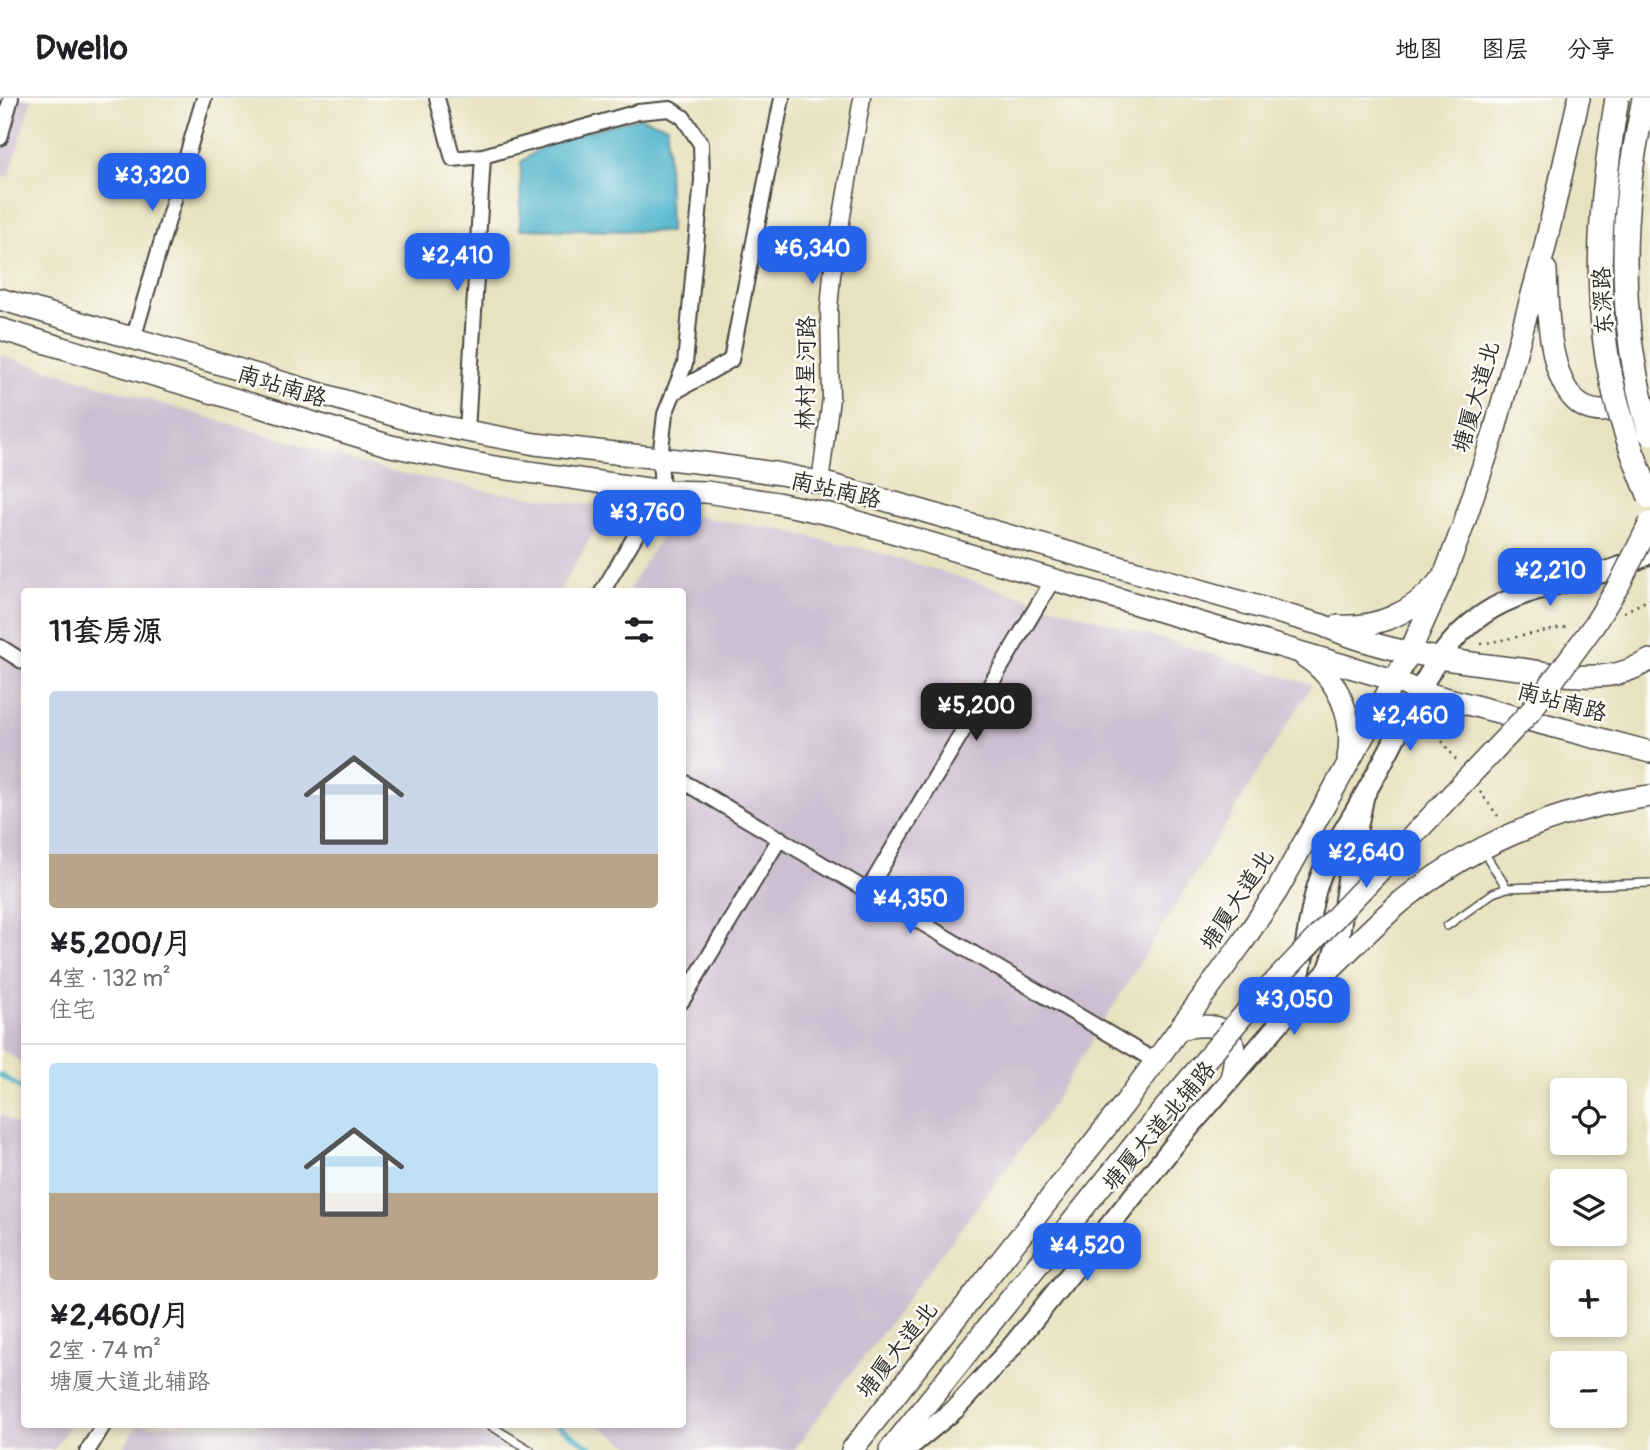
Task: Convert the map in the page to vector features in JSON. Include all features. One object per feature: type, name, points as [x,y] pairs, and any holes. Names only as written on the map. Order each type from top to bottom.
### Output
[{"type":"highway","name":"东深路","points":[[1617,98],[1605,179],[1601,251],[1602,313],[1605,344],[1620,416],[1650,497]]},
{"type":"highway","name":"东深路","points":[[1644,98],[1629,185],[1624,265],[1629,337],[1636,381],[1650,433]]},
{"type":"main road","name":"塘厦大道北","points":[[852,1450],[1125,1103],[1277,891],[1409,654],[1444,576],[1493,436],[1544,251],[1579,98]]},
{"type":"main road","points":[[1544,251],[1552,353],[1562,384],[1582,405],[1608,411],[1634,402],[1650,389]]},
{"type":"main road","name":"南站南路","points":[[0,299],[373,410],[467,432],[535,444],[758,471],[820,482],[1322,625],[1361,641],[1409,654],[1584,676],[1630,671],[1650,660]]},
{"type":"main road","name":"南站南路","points":[[0,329],[391,446],[494,467],[662,491],[706,492],[838,516],[1296,650],[1394,680],[1419,691],[1650,752]]},
{"type":"main road","points":[[890,1450],[1142,1135],[1246,1012],[1530,712],[1594,625],[1620,583],[1650,523]]},
{"type":"main road","name":"塘厦大道北辅路","points":[[1282,1020],[1295,989],[1311,908],[1325,865],[1438,659],[1457,635],[1488,611],[1534,592],[1632,564],[1650,553]]},
{"type":"main road","points":[[1322,625],[1364,626],[1385,621],[1421,600],[1444,576]]},
{"type":"main road","points":[[1296,650],[1320,669],[1339,693],[1346,707],[1350,743],[1345,770]]},
{"type":"main road","name":"塘厦大道北辅路","points":[[905,1450],[955,1409],[1009,1350],[1166,1155],[1282,1020],[1328,971],[1339,938],[1350,863],[1364,796]]},
{"type":"main road","points":[[1328,971],[1403,901],[1481,848],[1525,827],[1557,816],[1598,805],[1650,796]]},
{"type":"main road","points":[[1179,1029],[1206,1026],[1227,1033],[1234,1044],[1236,1054],[1231,1078]]},
{"type":"street","points":[[0,138],[12,98]]},
{"type":"street","points":[[133,338],[204,98]]},
{"type":"street","points":[[437,98],[453,159],[483,156],[638,112],[670,109],[683,117],[701,144],[702,180],[685,364],[665,414],[660,458],[662,491],[604,588]]},
{"type":"street","points":[[673,393],[732,360],[782,98]]},
{"type":"street","name":"林村星河路","points":[[820,482],[831,398],[831,289],[862,98]]},
{"type":"street","points":[[467,432],[483,156]]},
{"type":"street","points":[[868,890],[1054,578]]},
{"type":"street","points":[[0,647],[21,660]]},
{"type":"street","points":[[686,783],[1155,1061]]},
{"type":"street","points":[[686,994],[780,838]]},
{"type":"street","points":[[88,1450],[102,1428]]},
{"type":"lane","points":[[1481,848],[1507,888]]},
{"type":"lane","points":[[1447,926],[1493,894],[1507,888],[1650,883]]},
{"type":"lane","points":[[494,1428],[530,1450]]},
{"type":"path","points":[[1622,613],[1650,599]]},
{"type":"path","points":[[1480,644],[1569,627]]},
{"type":"path","points":[[1433,729],[1453,710]]},
{"type":"shaded area","points":[[0,98],[32,98],[9,177],[0,175]]},
{"type":"shaded area","points":[[0,355],[385,470],[490,491],[609,507],[561,588],[21,588],[21,1062],[0,1049]]},
{"type":"shaded area","points":[[674,513],[773,528],[877,552],[1312,685],[1044,1118],[794,1450],[637,1450],[602,1428],[686,1428],[686,588],[630,588]]},
{"type":"shaded area","points":[[0,1114],[21,1127],[21,1428],[67,1428],[54,1450],[0,1450]]},
{"type":"shaded area","points":[[135,1428],[471,1428],[508,1450],[122,1450]]},
{"type":"water","points":[[640,117],[667,126],[670,232],[520,229],[521,162],[550,141]]},
{"type":"waterway","points":[[0,1075],[21,1088]]},
{"type":"waterway","points":[[561,1428],[595,1450]]}]
